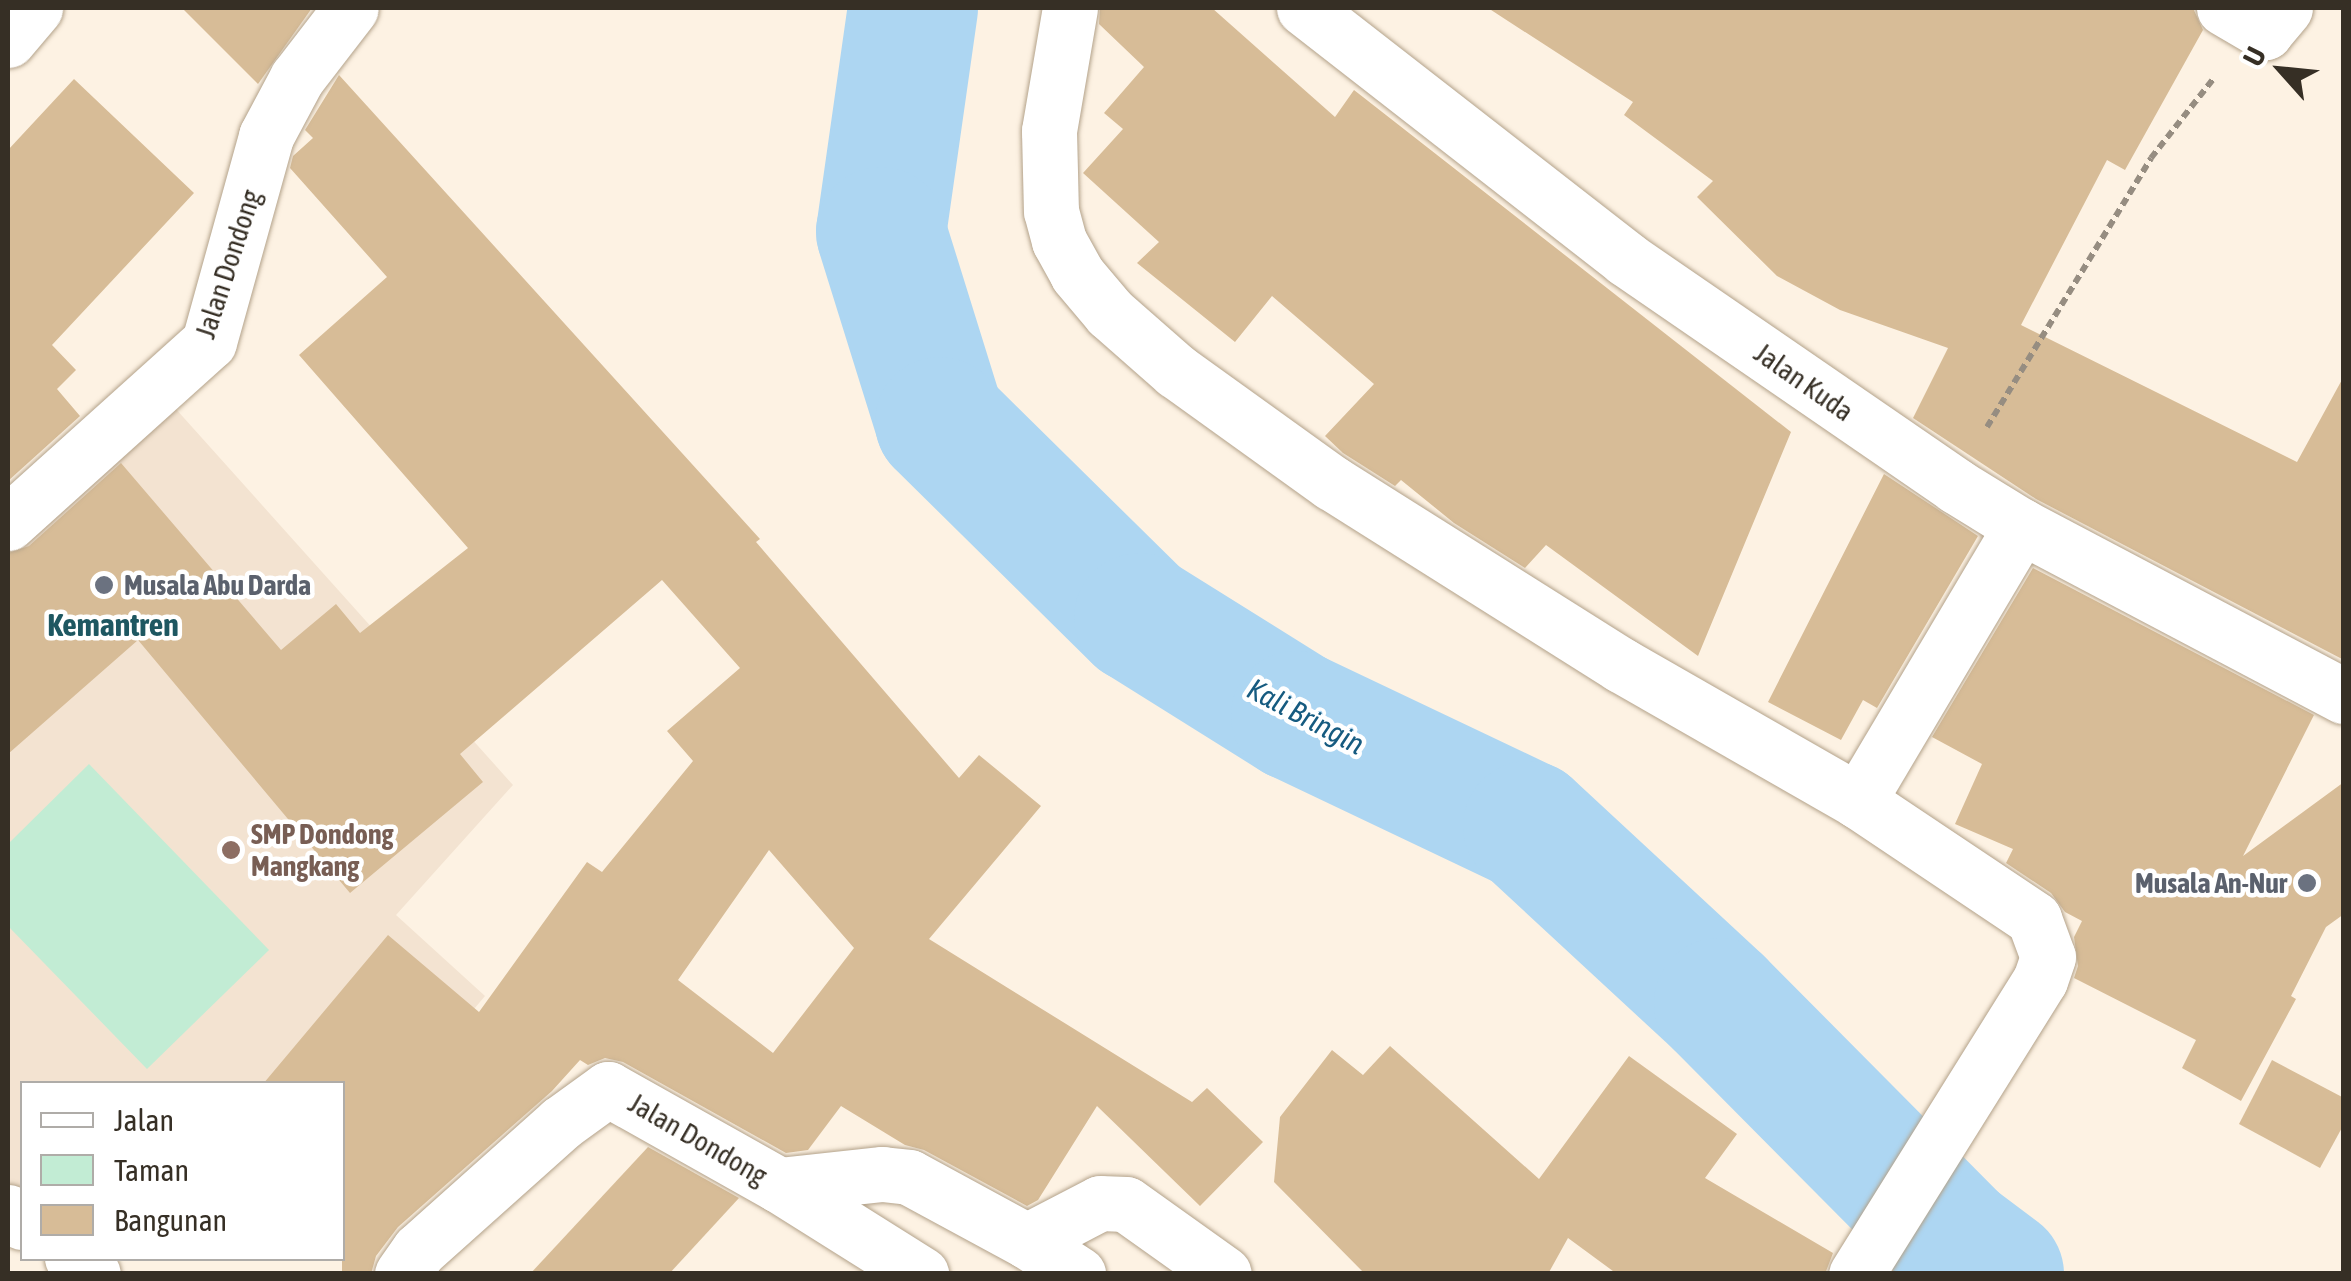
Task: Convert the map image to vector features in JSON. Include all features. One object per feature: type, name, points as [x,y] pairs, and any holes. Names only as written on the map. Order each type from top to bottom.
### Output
[{"type":"street","points":[[8,40],[35,8]]},
{"type":"street","name":"Jalan Dondong","points":[[8,522],[209,342],[266,136],[297,78],[352,8]]},
{"type":"street","points":[[1070,8],[1049,131],[1051,211],[1058,241],[1076,274],[1110,313],[1176,371],[1332,484],[1620,666],[1858,801],[2034,919],[2048,957],[2040,980],[1865,1259]]},
{"type":"street","name":"Jalan Kuda","points":[[1304,8],[1626,258],[1956,486],[2021,526],[2344,696]]},
{"type":"street","points":[[1858,801],[2021,526]]},
{"type":"street","name":"Jalan Dondong","points":[[402,1274],[419,1250],[561,1123],[608,1089],[778,1185],[921,1274]]},
{"type":"street","points":[[778,1185],[882,1174],[909,1176],[1078,1274]]},
{"type":"street","points":[[1027,1241],[1100,1203],[1126,1204],[1224,1274]]},
{"type":"path","points":[[1956,486],[2022,364],[2151,158],[2258,16]]},
{"type":"shaded area","name":"SMP Dondong Mangkang","points":[[149,379],[513,785],[396,915],[485,996],[345,1163],[345,1081],[20,1081],[20,1216],[8,1205],[8,531]]},
{"type":"green space","points":[[89,764],[269,950],[147,1069],[8,926],[8,844]]},
{"type":"building","points":[[182,8],[312,8],[258,84]]},
{"type":"building","points":[[1100,8],[1212,8],[1335,117],[1354,90],[1791,432],[1698,656],[1546,545],[1525,568],[1454,523],[1401,480],[1395,486],[1343,453],[1325,436],[1374,384],[1272,296],[1235,342],[1137,263],[1159,242],[1083,173],[1123,129],[1104,113],[1144,67],[1099,24]]},
{"type":"building","points":[[1488,8],[2193,8],[2203,30],[2125,170],[2107,160],[2021,325],[2297,462],[2344,376],[2342,659],[2036,499],[1913,418],[1948,348],[1840,310],[1777,276],[1697,197],[1713,181],[1624,115],[1633,102]]},
{"type":"building","points":[[339,75],[760,539],[756,542],[959,778],[979,755],[1041,806],[929,939],[1192,1102],[1207,1088],[1263,1142],[1200,1206],[1097,1106],[1038,1200],[1027,1206],[924,1150],[905,1145],[841,1106],[808,1150],[786,1153],[623,1062],[605,1058],[588,1065],[580,1060],[552,1091],[398,1227],[376,1256],[371,1274],[342,1274],[345,1081],[266,1081],[388,935],[479,1012],[587,862],[602,872],[693,761],[667,731],[740,668],[662,580],[460,754],[483,782],[350,893],[138,640],[8,754],[8,553],[29,546],[121,463],[281,650],[336,604],[360,633],[468,548],[299,355],[387,277],[290,168],[293,156],[313,138],[305,130]],"holes":[[[769,850],[854,948],[773,1053],[678,980]]]},
{"type":"building","points":[[74,79],[194,193],[52,345],[76,370],[57,389],[80,416],[8,481],[8,150]]},
{"type":"building","points":[[1884,474],[1978,536],[1877,708],[1863,700],[1841,740],[1768,702]]},
{"type":"building","points":[[2033,568],[2314,715],[2243,856],[2344,782],[2344,914],[2326,927],[2291,996],[2296,999],[2241,1101],[2182,1068],[2196,1040],[2074,978],[2078,966],[2074,937],[2082,921],[2065,912],[2051,893],[2006,863],[2013,849],[1955,824],[1982,764],[1932,737]]},
{"type":"building","points":[[1390,1046],[1539,1179],[1629,1056],[1737,1134],[1705,1178],[1833,1253],[1825,1274],[1617,1274],[1568,1238],[1548,1274],[1365,1274],[1274,1182],[1280,1117],[1332,1050],[1363,1075]]},
{"type":"building","points":[[2272,1060],[2344,1098],[2344,1124],[2320,1168],[2239,1124]]},
{"type":"building","points":[[648,1147],[739,1198],[669,1274],[530,1274]]},
{"type":"waterway","name":"Kali Bringin","points":[[913,8],[881,232],[940,422],[1139,618],[1296,716],[1528,826],[1719,1003],[1955,1241],[1999,1274]]},
{"type":"place","name":"Musala Abu Darda","points":[[104,585]]},
{"type":"place","name":"SMP Dondong Mangkang","points":[[231,850]]},
{"type":"place","name":"Musala An-Nur","points":[[2307,883]]},
{"type":"district","name":"Kemantren","points":[[113,625]]}]
